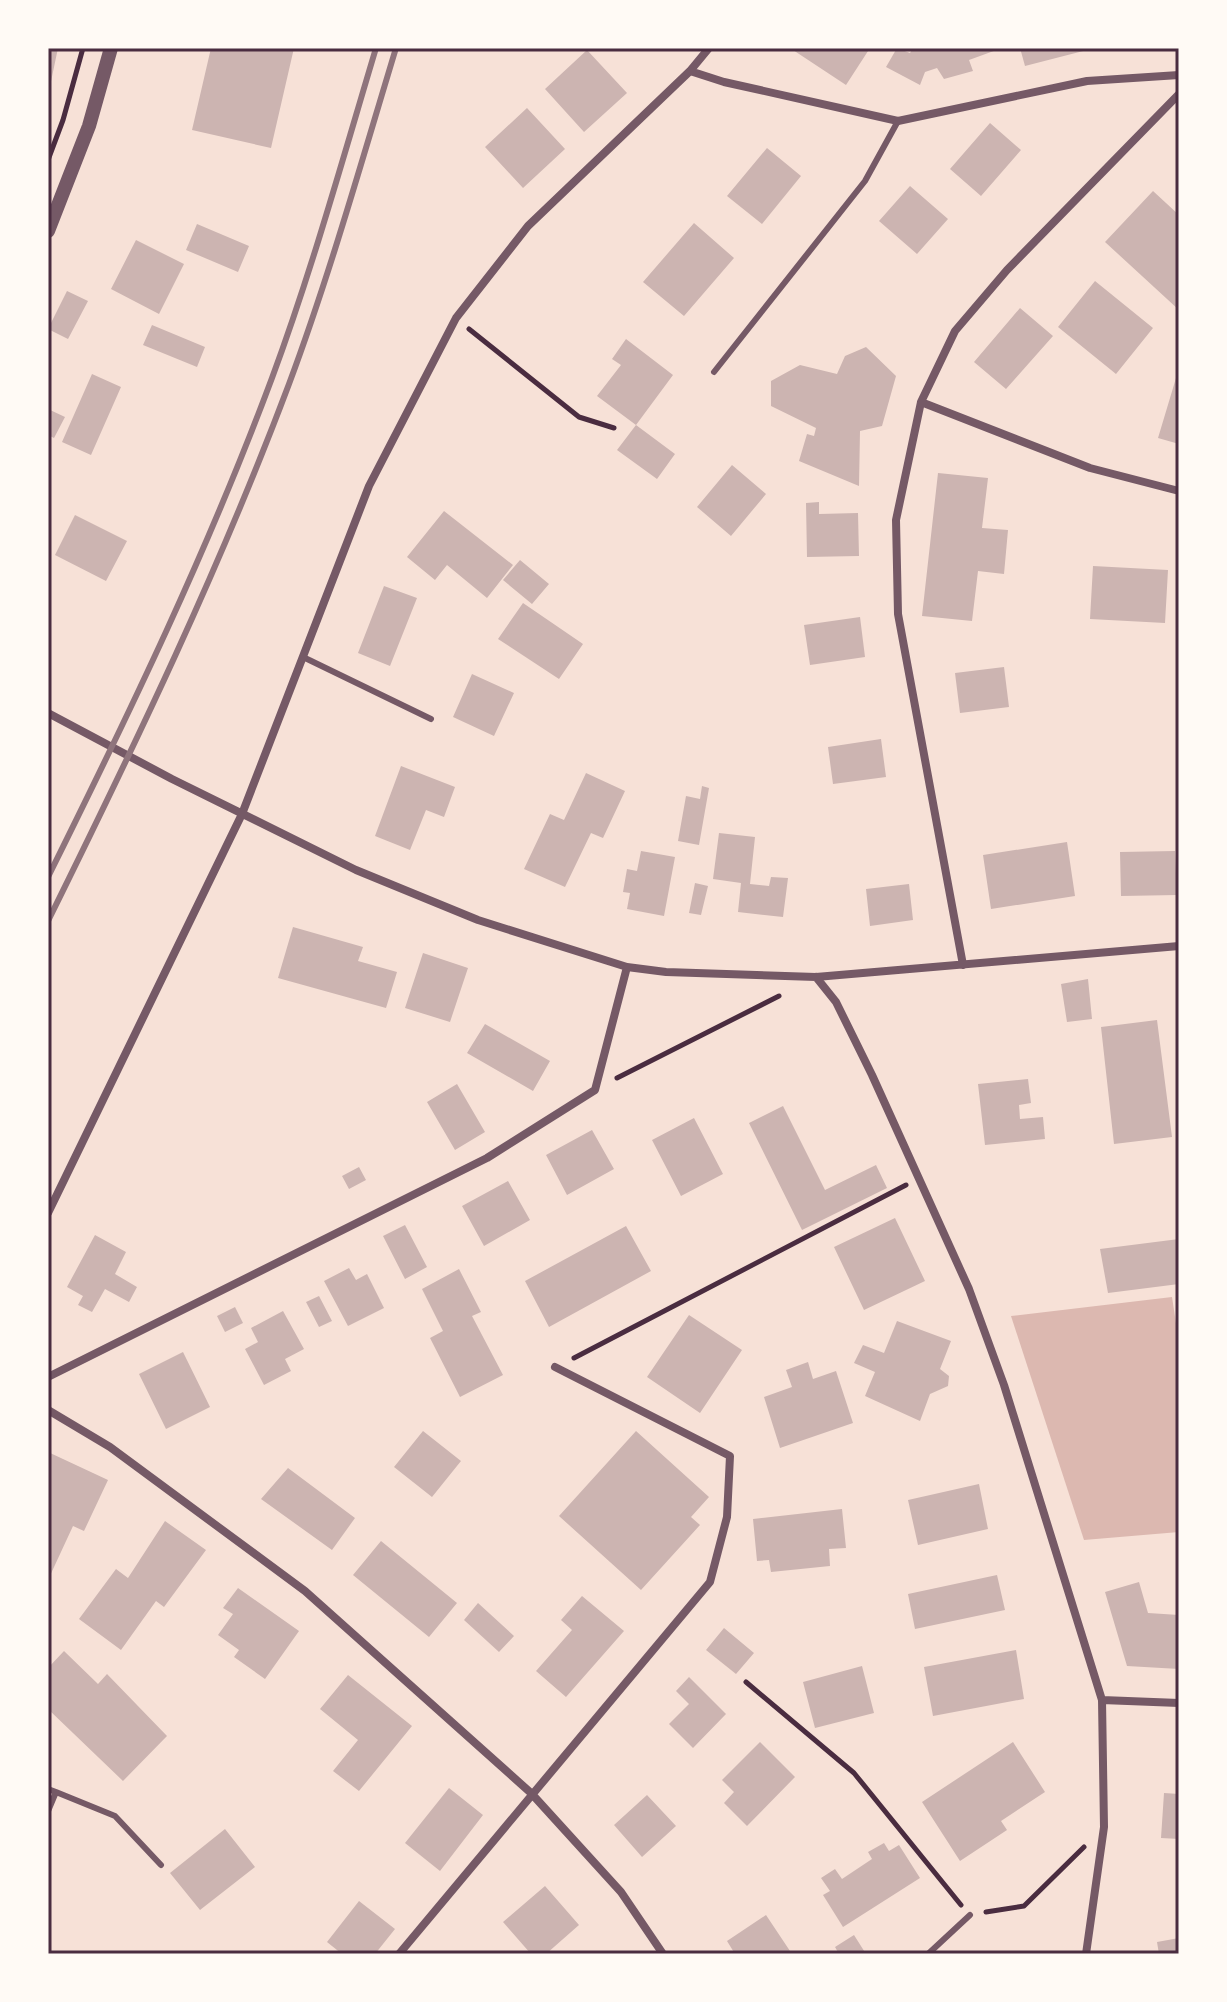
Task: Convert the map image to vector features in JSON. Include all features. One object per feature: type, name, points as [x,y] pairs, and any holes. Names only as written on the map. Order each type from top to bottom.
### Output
[{"type":"street","points":[[48,231],[89,126],[111,48]]},
{"type":"street","points":[[48,1213],[242,814],[369,486],[456,318],[528,226],[690,71],[709,48]]},
{"type":"street","points":[[690,71],[724,82],[898,121],[1087,81],[1179,75]]},
{"type":"street","points":[[963,965],[898,614],[896,520],[921,402],[955,331],[1007,270],[1179,94]]},
{"type":"street","points":[[921,402],[1090,468],[1179,491]]},
{"type":"street","points":[[48,713],[172,779],[356,870],[466,915],[627,967],[666,972],[816,977],[1179,946]]},
{"type":"street","points":[[48,1377],[487,1158],[595,1090],[627,967]]},
{"type":"street","points":[[816,977],[836,1002],[969,1289],[1004,1385],[1102,1700],[1104,1827],[1086,1954]]},
{"type":"street","points":[[399,1954],[710,1582],[727,1517],[730,1456],[555,1367]]},
{"type":"street","points":[[48,1410],[110,1447],[305,1591],[531,1793],[621,1892],[663,1954]]},
{"type":"street","points":[[1102,1700],[1179,1703]]},
{"type":"lane","points":[[714,372],[865,181],[898,121]]},
{"type":"lane","points":[[303,657],[431,719]]},
{"type":"lane","points":[[48,1811],[52,1790],[115,1816],[161,1865]]},
{"type":"lane","points":[[928,1954],[970,1915]]},
{"type":"path","points":[[49,155],[63,120],[83,48]]},
{"type":"path","points":[[456,318],[579,417],[614,428]]},
{"type":"path","points":[[595,1090],[816,977]]},
{"type":"path","points":[[555,1367],[920,1178]]},
{"type":"path","points":[[746,1682],[854,1773],[970,1915],[1024,1906],[1104,1827]]},
{"type":"shaded area","points":[[1172,1297],[1179,1343],[1179,1532],[1084,1540],[1011,1316]]},
{"type":"building","points":[[48,48],[58,48],[49,91],[48,91]]},
{"type":"building","points":[[211,48],[294,48],[271,148],[192,130]]},
{"type":"building","points":[[794,48],[870,48],[846,85]]},
{"type":"building","points":[[897,48],[910,53],[913,48],[1002,48],[969,60],[973,71],[944,79],[937,68],[925,72],[920,85],[886,67]]},
{"type":"building","points":[[1020,48],[1091,48],[1091,49],[1025,66]]},
{"type":"building","points":[[587,50],[627,93],[584,132],[545,89]]},
{"type":"building","points":[[527,108],[565,149],[523,188],[485,147]]},
{"type":"building","points":[[990,123],[1021,150],[981,196],[950,169]]},
{"type":"building","points":[[767,148],[801,176],[762,224],[727,196]]},
{"type":"building","points":[[910,186],[948,219],[917,254],[879,221]]},
{"type":"building","points":[[1153,191],[1179,215],[1179,310],[1105,242]]},
{"type":"building","points":[[694,223],[734,258],[684,316],[643,282]]},
{"type":"building","points":[[197,224],[249,246],[238,272],[186,250]]},
{"type":"building","points":[[136,240],[184,264],[159,314],[111,289]]},
{"type":"building","points":[[1095,281],[1153,328],[1116,374],[1058,327]]},
{"type":"building","points":[[67,291],[88,301],[68,339],[48,329]]},
{"type":"building","points":[[1020,308],[1053,336],[1006,389],[974,362]]},
{"type":"building","points":[[152,325],[205,347],[197,367],[143,345]]},
{"type":"building","points":[[626,339],[673,375],[636,425],[597,396],[621,365],[612,359]]},
{"type":"building","points":[[866,347],[896,376],[882,426],[860,431],[859,486],[799,461],[807,434],[814,436],[816,428],[771,406],[771,381],[800,365],[837,374],[845,356]]},
{"type":"building","points":[[1179,368],[1179,444],[1158,438]]},
{"type":"building","points":[[92,374],[121,387],[91,455],[62,442]]},
{"type":"building","points":[[48,409],[65,417],[54,438],[48,435]]},
{"type":"building","points":[[636,425],[675,454],[657,479],[617,450]]},
{"type":"building","points":[[732,465],[766,494],[731,536],[697,507]]},
{"type":"building","points":[[938,473],[988,478],[982,528],[1008,530],[1004,574],[978,571],[972,621],[922,616]]},
{"type":"building","points":[[819,502],[819,514],[858,513],[859,556],[807,557],[806,503]]},
{"type":"building","points":[[444,511],[513,565],[487,598],[447,565],[435,580],[407,557]]},
{"type":"building","points":[[75,515],[127,541],[106,581],[55,555]]},
{"type":"building","points":[[520,560],[549,584],[532,604],[503,580]]},
{"type":"building","points":[[1093,566],[1168,570],[1165,623],[1090,619]]},
{"type":"building","points":[[384,586],[417,598],[390,666],[358,653]]},
{"type":"building","points":[[523,603],[583,644],[559,679],[498,639]]},
{"type":"building","points":[[860,617],[865,657],[810,665],[804,625]]},
{"type":"building","points":[[1004,667],[1009,707],[960,713],[955,673]]},
{"type":"building","points":[[472,674],[514,693],[494,736],[453,717]]},
{"type":"building","points":[[881,739],[886,777],[833,784],[828,747]]},
{"type":"building","points":[[401,766],[455,787],[444,817],[426,810],[410,850],[375,836]]},
{"type":"building","points":[[586,773],[625,791],[603,838],[591,833],[565,887],[524,869],[550,814],[564,820]]},
{"type":"building","points":[[702,786],[709,788],[699,845],[678,841],[686,796],[700,799]]},
{"type":"building","points":[[719,833],[755,837],[750,884],[769,886],[771,877],[788,878],[783,917],[738,912],[741,883],[713,879]]},
{"type":"building","points":[[1067,842],[1075,896],[991,909],[983,855]]},
{"type":"building","points":[[641,851],[675,857],[664,916],[627,909],[630,893],[623,892],[627,869],[637,871]]},
{"type":"building","points":[[1175,851],[1177,895],[1121,896],[1120,852]]},
{"type":"building","points":[[695,883],[708,886],[701,915],[689,913]]},
{"type":"building","points":[[909,884],[913,920],[870,926],[866,889]]},
{"type":"building","points":[[293,927],[363,947],[358,961],[397,972],[386,1008],[278,978]]},
{"type":"building","points":[[423,953],[468,968],[450,1022],[405,1008]]},
{"type":"building","points":[[1088,979],[1092,1019],[1067,1022],[1061,984]]},
{"type":"building","points":[[1157,1020],[1172,1137],[1114,1144],[1101,1027]]},
{"type":"building","points":[[485,1024],[550,1061],[533,1091],[467,1053]]},
{"type":"building","points":[[1028,1079],[1031,1103],[1019,1105],[1020,1119],[1043,1117],[1045,1139],[985,1145],[978,1084]]},
{"type":"building","points":[[457,1084],[485,1132],[455,1150],[427,1102]]},
{"type":"building","points":[[783,1106],[825,1190],[876,1165],[887,1188],[802,1230],[749,1123]]},
{"type":"building","points":[[694,1118],[723,1174],[681,1196],[652,1140]]},
{"type":"building","points":[[592,1130],[614,1169],[567,1195],[546,1155]]},
{"type":"building","points":[[359,1167],[366,1180],[349,1189],[342,1176]]},
{"type":"building","points":[[508,1181],[530,1220],[484,1246],[462,1206]]},
{"type":"building","points":[[895,1218],[925,1281],[864,1310],[834,1247]]},
{"type":"building","points":[[405,1225],[427,1267],[405,1279],[383,1236]]},
{"type":"building","points":[[626,1226],[651,1271],[549,1327],[525,1281]]},
{"type":"building","points":[[95,1235],[126,1252],[115,1274],[137,1287],[129,1302],[105,1289],[92,1312],[78,1305],[83,1296],[67,1287]]},
{"type":"building","points":[[1179,1239],[1179,1284],[1108,1293],[1100,1249]]},
{"type":"building","points":[[349,1268],[356,1280],[367,1274],[384,1308],[348,1326],[324,1281]]},
{"type":"building","points":[[459,1269],[481,1312],[472,1316],[503,1375],[460,1397],[430,1338],[443,1331],[422,1289]]},
{"type":"building","points":[[319,1296],[332,1321],[319,1327],[306,1302]]},
{"type":"building","points":[[235,1307],[243,1323],[225,1332],[217,1316]]},
{"type":"building","points":[[283,1311],[304,1349],[285,1359],[291,1371],[264,1385],[245,1349],[258,1342],[251,1328]]},
{"type":"building","points":[[689,1315],[742,1350],[700,1413],[647,1377]]},
{"type":"building","points":[[897,1321],[951,1341],[940,1369],[949,1376],[948,1386],[930,1394],[920,1421],[865,1396],[875,1372],[854,1363],[863,1345],[884,1353]]},
{"type":"building","points":[[183,1352],[210,1407],[166,1429],[139,1374]]},
{"type":"building","points":[[808,1362],[813,1379],[836,1371],[853,1423],[780,1448],[764,1397],[792,1387],[786,1370]]},
{"type":"building","points":[[423,1431],[461,1461],[432,1497],[394,1467]]},
{"type":"building","points":[[636,1431],[709,1497],[691,1517],[700,1525],[641,1590],[559,1516]]},
{"type":"building","points":[[48,1452],[108,1480],[84,1531],[73,1526],[48,1580]]},
{"type":"building","points":[[288,1468],[355,1518],[332,1550],[261,1499]]},
{"type":"building","points":[[979,1484],[988,1529],[918,1545],[908,1500]]},
{"type":"building","points":[[842,1509],[846,1548],[829,1549],[830,1566],[771,1572],[769,1560],[757,1561],[753,1519]]},
{"type":"building","points":[[165,1521],[206,1550],[164,1607],[156,1601],[121,1650],[79,1619],[116,1569],[128,1578]]},
{"type":"building","points":[[381,1541],[457,1603],[429,1637],[353,1575]]},
{"type":"building","points":[[997,1575],[1005,1610],[915,1629],[908,1594]]},
{"type":"building","points":[[1139,1582],[1148,1613],[1179,1615],[1179,1669],[1127,1666],[1105,1592]]},
{"type":"building","points":[[238,1588],[299,1631],[265,1679],[234,1657],[239,1650],[218,1635],[233,1614],[223,1608]]},
{"type":"building","points":[[582,1596],[624,1631],[566,1697],[536,1671],[572,1630],[561,1620]]},
{"type":"building","points":[[478,1603],[514,1636],[499,1652],[464,1620]]},
{"type":"building","points":[[724,1628],[754,1653],[736,1674],[706,1650]]},
{"type":"building","points":[[1016,1650],[1024,1699],[933,1716],[924,1667]]},
{"type":"building","points":[[64,1651],[98,1684],[107,1674],[167,1736],[123,1781],[48,1709],[48,1668]]},
{"type":"building","points":[[862,1666],[874,1713],[815,1728],[803,1682]]},
{"type":"building","points":[[348,1675],[412,1726],[359,1791],[333,1771],[358,1740],[320,1709]]},
{"type":"building","points":[[689,1677],[726,1714],[693,1748],[669,1724],[689,1704],[676,1691]]},
{"type":"building","points":[[760,1742],[795,1777],[747,1826],[724,1803],[734,1792],[722,1780]]},
{"type":"building","points":[[1013,1742],[1045,1792],[1001,1821],[1007,1830],[960,1861],[922,1802]]},
{"type":"building","points":[[449,1788],[483,1815],[440,1871],[405,1843]]},
{"type":"building","points":[[1164,1793],[1179,1794],[1179,1839],[1161,1838]]},
{"type":"building","points":[[647,1795],[676,1826],[642,1857],[614,1825]]},
{"type":"building","points":[[225,1829],[255,1867],[200,1910],[170,1873]]},
{"type":"building","points":[[884,1843],[889,1851],[899,1845],[920,1878],[843,1927],[823,1895],[830,1891],[821,1878],[835,1869],[842,1879],[872,1859],[868,1852]]},
{"type":"building","points":[[545,1886],[579,1925],[546,1954],[531,1954],[503,1922]]},
{"type":"building","points":[[359,1901],[395,1929],[375,1954],[342,1954],[327,1942]]},
{"type":"building","points":[[766,1915],[792,1954],[735,1954],[727,1941]]},
{"type":"building","points":[[854,1935],[866,1954],[839,1954],[835,1947]]},
{"type":"building","points":[[1179,1938],[1179,1954],[1159,1954],[1157,1942]]},
{"type":"railway","points":[[48,877],[166,631],[247,442],[272,378],[327,214],[376,48]]},
{"type":"railway","points":[[48,921],[175,656],[262,453],[318,301],[396,48]]}]
